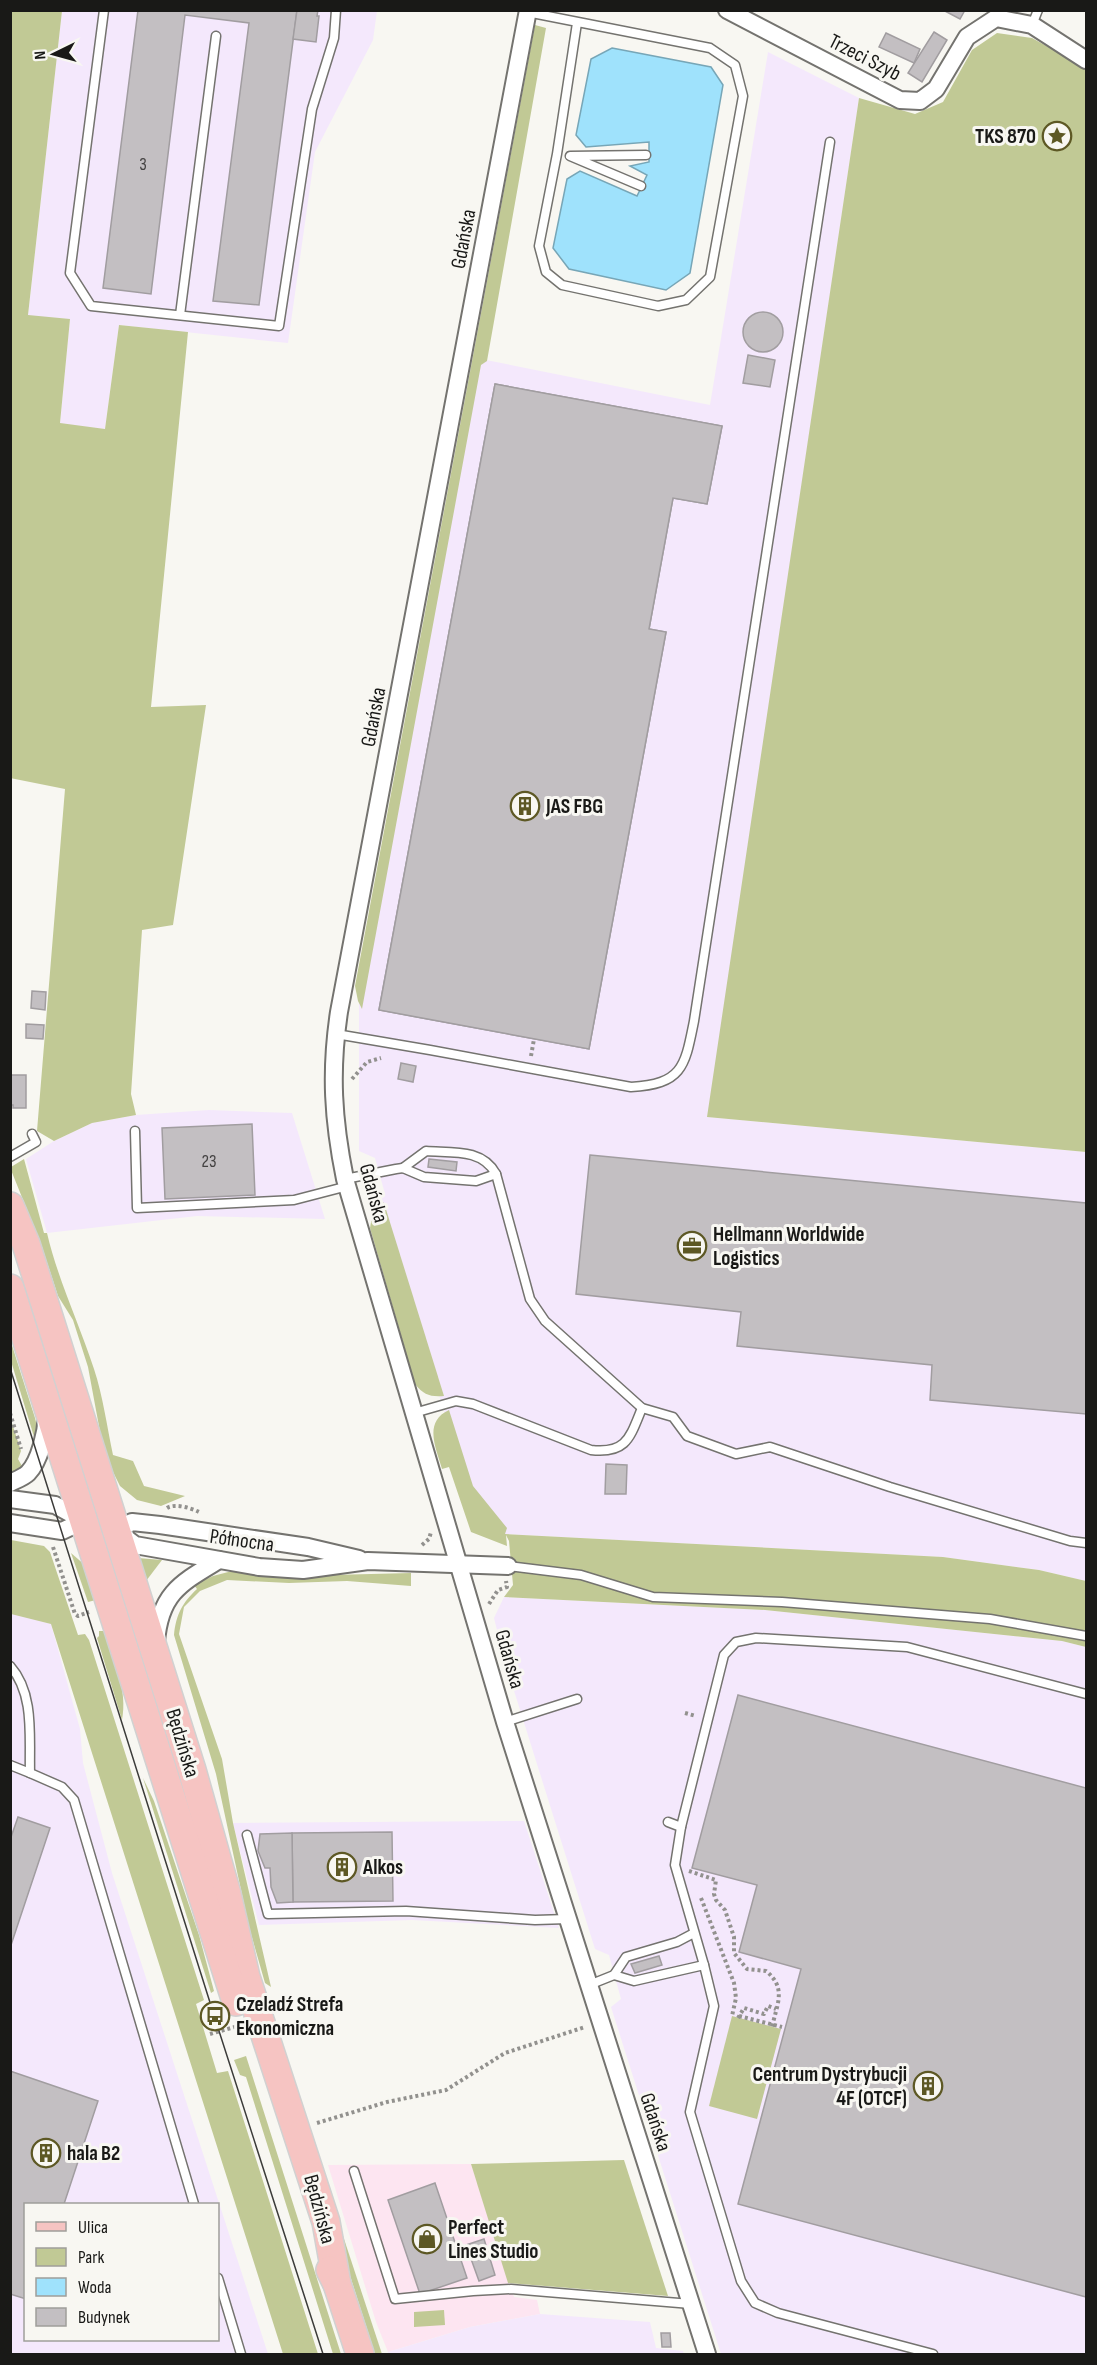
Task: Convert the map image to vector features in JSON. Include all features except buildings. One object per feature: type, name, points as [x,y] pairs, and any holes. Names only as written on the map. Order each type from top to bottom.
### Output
[{"type":"main road","name":"Będzińska","points":[[10,1206],[26,1244],[192,1770],[227,1894],[246,1977],[327,2222],[337,2284]]},
{"type":"main road","name":"Będzińska","points":[[10,1288],[281,2143],[311,2229],[337,2284],[360,2355]]},
{"type":"street","name":"Trzeci Szyb","points":[[727,10],[900,100],[920,101],[936,89],[967,37],[993,14],[1035,18],[1086,60]]},
{"type":"street","name":"Gdańska","points":[[528,11],[336,1034],[334,1111],[346,1183],[505,1722],[707,2355]]},
{"type":"street","points":[[10,1483],[28,1473],[38,1455],[46,1431],[48,1406]]},
{"type":"street","name":"Północna","points":[[10,1499],[55,1505],[83,1521],[116,1530],[135,1545],[259,1567],[303,1570],[368,1561],[505,1566]]},
{"type":"street","points":[[10,1523],[62,1531],[83,1521]]},
{"type":"street","name":"Północna","points":[[116,1530],[132,1522],[160,1525],[308,1548],[368,1561]]},
{"type":"street","points":[[155,1655],[160,1612],[179,1586],[219,1560]]},
{"type":"lane","points":[[104,10],[70,273],[91,306],[279,326],[312,109],[334,38],[336,10]]},
{"type":"lane","points":[[528,11],[577,23],[710,48],[735,65],[743,96],[710,277],[686,300],[658,306],[562,285],[546,272],[539,246],[557,154],[577,23]]},
{"type":"lane","points":[[180,315],[216,36]]},
{"type":"lane","points":[[336,1034],[631,1087],[662,1082],[679,1072],[687,1056],[694,1021],[830,142]]},
{"type":"lane","points":[[557,154],[570,156],[646,155]]},
{"type":"lane","points":[[570,156],[641,186]]},
{"type":"lane","points":[[135,1131],[137,1208],[294,1200],[403,1168],[426,1151],[475,1155],[490,1163],[496,1174],[530,1299],[545,1321],[642,1408],[673,1416],[687,1436],[736,1454],[770,1447],[901,1491],[1070,1541],[1086,1543]]},
{"type":"lane","points":[[10,1157],[36,1142],[32,1134]]},
{"type":"lane","points":[[403,1168],[424,1177],[476,1181],[496,1174]]},
{"type":"lane","points":[[414,1413],[456,1401],[473,1404],[591,1450],[609,1452],[622,1445],[632,1432],[642,1408]]},
{"type":"lane","points":[[505,1566],[581,1575],[653,1597],[782,1602],[990,1619],[1086,1636]]},
{"type":"lane","points":[[933,2355],[778,2313],[755,2303],[741,2281],[690,2112],[714,2006],[675,1865],[681,1827],[724,1655],[735,1642],[756,1638],[907,1647],[1086,1694]]},
{"type":"lane","points":[[10,1666],[23,1683],[27,1704],[30,1773]]},
{"type":"lane","points":[[505,1722],[577,1699]]},
{"type":"lane","points":[[10,1765],[62,1787],[74,1800],[193,2203]]},
{"type":"lane","points":[[668,1822],[681,1827]]},
{"type":"lane","points":[[247,1835],[268,1914],[406,1911],[535,1920],[568,1919]]},
{"type":"lane","points":[[614,1976],[626,1958],[677,1942],[694,1933]]},
{"type":"lane","points":[[589,1985],[614,1976],[634,1981],[704,1965]]},
{"type":"lane","points":[[354,2171],[395,2299],[473,2290],[511,2289],[691,2304]]},
{"type":"lane","points":[[219,2281],[241,2355]]},
{"type":"path","points":[[417,1547],[429,1539],[430,1527]]},
{"type":"path","points":[[505,1566],[507,1587]]},
{"type":"path","points":[[685,1713],[707,1719]]},
{"type":"path","points":[[687,1863],[690,1874],[716,1880],[714,1894],[725,1910],[734,1937],[734,1953],[747,1970],[766,1971],[780,1992],[772,2026]]},
{"type":"path","points":[[699,1894],[734,1983],[736,1998],[732,2016]]},
{"type":"path","points":[[776,2009],[768,2006],[764,2014],[744,2008],[739,2017],[782,2027]]},
{"type":"path","points":[[297,2130],[387,2102],[446,2090],[505,2052],[600,2022]]},
{"type":"shaded area","points":[[62,11],[377,11],[373,40],[315,152],[288,343],[119,325],[105,429],[60,424],[70,319],[28,316]]},
{"type":"shaded area","points":[[768,52],[859,98],[708,1117],[1086,1152],[1086,1581],[1039,1570],[943,1557],[505,1534],[470,1492],[378,1205],[385,1194],[375,1158],[359,1151],[359,1003],[476,358],[710,405]]},
{"type":"shaded area","points":[[209,1110],[292,1113],[325,1219],[197,1216],[47,1233],[26,1159],[54,1141],[92,1123],[136,1115]]},
{"type":"shaded area","points":[[504,1597],[765,1610],[1062,1641],[1086,1647],[1086,2354],[721,2354],[611,2007],[621,1999],[609,1955],[595,1949],[505,1662],[494,1618]]},
{"type":"shaded area","points":[[10,1612],[51,1624],[80,1729],[83,1763],[112,1873],[268,2354],[11,2354]]},
{"type":"shaded area","name":"Alkos","points":[[524,1821],[559,1928],[412,1920],[259,1925],[233,1823]]},
{"type":"shaded area","name":"Perfect Lines Studio","points":[[471,2164],[514,2297],[537,2300],[540,2314],[470,2327],[388,2352],[376,2322],[328,2165]]},
{"type":"shaded area","points":[[540,2314],[650,2322],[656,2348],[683,2351],[684,2354],[388,2354],[388,2352],[470,2327]]},
{"type":"green space","points":[[10,11],[62,11],[28,315],[70,319],[60,423],[105,429],[119,325],[188,332],[151,707],[206,705],[173,925],[142,930],[131,1094],[136,1115],[92,1123],[54,1141],[37,1131],[65,789],[10,778]]},
{"type":"green space","points":[[535,25],[546,28],[487,361],[481,365],[362,1009],[355,986]]},
{"type":"green space","points":[[997,33],[1032,38],[1086,68],[1086,1152],[707,1117],[859,98],[915,114],[943,102],[972,50]]},
{"type":"green space","points":[[24,1159],[44,1233],[47,1233],[57,1268],[97,1379],[113,1455],[133,1461],[144,1486],[185,1496],[161,1506],[137,1500],[120,1486],[111,1468],[101,1437],[88,1367],[73,1320],[58,1296],[42,1247],[11,1170],[11,1167]]},
{"type":"green space","points":[[378,1199],[384,1203],[444,1396],[428,1394],[421,1391],[415,1384],[370,1228],[374,1205]]},
{"type":"green space","points":[[10,1339],[38,1430],[35,1440],[11,1361]]},
{"type":"green space","points":[[449,1410],[473,1486],[507,1528],[505,1534],[943,1557],[1039,1570],[1086,1581],[1086,1647],[1062,1641],[765,1610],[504,1597],[513,1585],[509,1541],[506,1535],[507,1546],[471,1532],[449,1467],[442,1469],[437,1453],[434,1428],[441,1415]]},
{"type":"green space","points":[[10,1417],[21,1451],[18,1459],[22,1466],[11,1475]]},
{"type":"green space","points":[[11,1540],[44,1546],[50,1552],[78,1635],[85,1634],[89,1640],[204,2000],[196,2004],[217,2073],[228,2071],[318,2354],[283,2354],[51,1624],[11,1614]]},
{"type":"green space","points":[[71,1553],[86,1566],[100,1599],[88,1602]]},
{"type":"green space","points":[[138,1558],[162,1560],[143,1585]]},
{"type":"green space","points":[[232,1571],[291,1576],[411,1573],[411,1586],[347,1581],[289,1583],[227,1580],[200,1591],[184,1607],[179,1634],[222,1759],[233,1823],[271,1987],[265,1983],[249,1927],[216,1774],[174,1635],[176,1621],[181,1610],[187,1599],[197,1589],[194,1585],[213,1576]]},
{"type":"green space","points":[[99,1631],[105,1631],[122,1686],[122,1720],[97,1638]]},
{"type":"green space","points":[[143,1778],[154,1801],[199,1935],[214,1991],[211,1993]]},
{"type":"green space","points":[[732,2016],[781,2029],[757,2119],[709,2106]]},
{"type":"green space","points":[[246,2056],[341,2354],[333,2354],[246,2077],[240,2075],[234,2060]]},
{"type":"green space","points":[[312,2142],[382,2354],[375,2354],[308,2144]]},
{"type":"green space","points":[[624,2160],[668,2296],[508,2283],[471,2164]]},
{"type":"green space","points":[[444,2310],[445,2325],[414,2327],[414,2312]]},
{"type":"water","points":[[612,48],[711,67],[723,85],[690,273],[666,290],[569,269],[553,248],[567,179],[580,171],[637,196],[647,175],[630,166],[649,162],[649,142],[586,147],[576,135],[591,59]]},
{"type":"tram line","points":[[10,1368],[323,2354]]},
{"type":"place","name":"TKS 870","points":[[1057,136]]},
{"type":"place","name":"JAS FBG","points":[[525,806]]},
{"type":"place","name":"Hellmann Worldwide Logistics","points":[[692,1246]]},
{"type":"place","name":"Alkos","points":[[342,1867]]},
{"type":"place","name":"Czeladź Strefa Ekonomiczna","points":[[215,2016]]},
{"type":"place","name":"Centrum Dystrybucji 4F (OTCF)","points":[[928,2086]]},
{"type":"place","name":"hala B2","points":[[46,2153]]},
{"type":"place","name":"Perfect Lines Studio","points":[[427,2239]]}]
